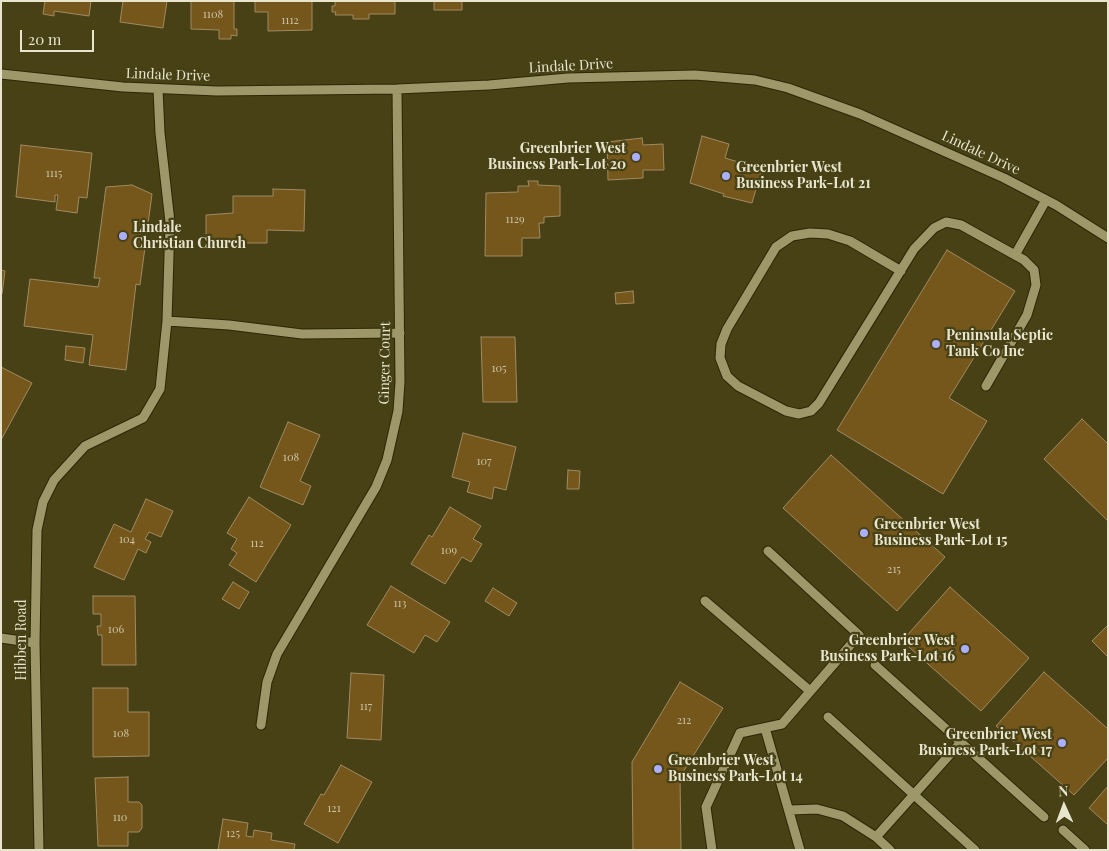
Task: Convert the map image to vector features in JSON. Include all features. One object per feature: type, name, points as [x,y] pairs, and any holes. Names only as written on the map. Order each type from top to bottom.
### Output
[{"type":"street","name":"Lindale Drive","points":[[1,74],[123,87],[217,91],[397,89],[488,85],[568,78],[695,75],[754,80],[788,88],[860,114],[1004,178],[1046,200],[1108,238]]},
{"type":"street","points":[[158,89],[160,133],[170,222],[166,321],[229,325],[302,334],[400,333]]},
{"type":"street","name":"Ginger Court","points":[[261,725],[268,682],[277,654],[366,505],[388,460],[398,411],[400,333],[397,89]]},
{"type":"street","points":[[1015,255],[1046,200]]},
{"type":"street","points":[[901,271],[850,241],[828,234],[810,233],[792,236],[776,247],[727,329],[721,344],[720,358],[727,376],[738,386],[786,411],[799,414],[810,411],[819,403],[922,238],[934,228],[946,222],[961,225],[1024,260],[1034,270],[1036,285],[1027,315],[986,386]]},
{"type":"street","name":"Hibben Road","points":[[39,850],[35,643],[37,530],[44,502],[54,480],[85,446],[143,418],[160,389],[166,321]]},
{"type":"street","points":[[712,850],[706,807],[740,733],[782,724],[859,636],[768,551]]},
{"type":"street","points":[[705,601],[810,691]]},
{"type":"street","points":[[1,638],[35,643]]},
{"type":"street","points":[[875,666],[1044,817]]},
{"type":"street","points":[[828,718],[975,850]]},
{"type":"street","points":[[765,728],[800,850]]},
{"type":"street","points":[[876,837],[961,742]]},
{"type":"street","points":[[790,810],[817,809],[843,816],[876,837],[890,850]]},
{"type":"street","points":[[1064,830],[1085,850]]},
{"type":"building","points":[[45,1],[91,1],[89,16],[54,11],[54,16],[43,14]]},
{"type":"building","points":[[123,1],[167,1],[163,28],[120,22]]},
{"type":"building","points":[[191,1],[234,1],[234,29],[237,29],[237,36],[231,35],[231,39],[219,39],[219,30],[191,29]]},
{"type":"building","points":[[255,1],[312,1],[312,30],[268,31],[268,12],[255,12]]},
{"type":"building","points":[[335,1],[395,1],[395,14],[369,14],[369,19],[353,19],[353,15],[335,15],[336,12],[332,12],[332,6],[335,6]]},
{"type":"building","points":[[434,1],[462,1],[462,10],[434,10]]},
{"type":"building","name":"Greenbrier West Business Park-Lot 21","points":[[702,136],[729,144],[725,158],[762,169],[752,203],[723,196],[724,194],[690,183]]},
{"type":"building","name":"Greenbrier West Business Park-Lot 20","points":[[642,138],[643,145],[663,144],[664,170],[643,170],[643,178],[608,180],[607,142]]},
{"type":"building","points":[[21,145],[92,153],[87,198],[79,197],[77,213],[56,210],[58,195],[55,195],[55,202],[16,197]]},
{"type":"building","points":[[528,181],[538,181],[538,185],[560,186],[560,216],[544,217],[544,223],[539,223],[540,238],[522,238],[522,256],[485,256],[486,193],[518,192],[518,186],[529,186]]},
{"type":"building","name":"Lindale Christian Church","points":[[132,185],[152,194],[140,285],[136,284],[126,370],[89,365],[93,335],[24,326],[30,279],[98,287],[100,278],[94,278],[106,187]]},
{"type":"building","points":[[273,189],[305,190],[304,231],[267,230],[267,243],[237,243],[236,248],[220,248],[220,243],[206,242],[206,215],[233,213],[233,196],[273,196]]},
{"type":"building","name":"Peninsula Septic Tank Co Inc","points":[[947,250],[1015,291],[949,398],[987,421],[943,494],[837,430]]},
{"type":"building","points":[[1,270],[5,271],[2,294],[1,294]]},
{"type":"building","points":[[633,291],[634,303],[616,304],[615,293]]},
{"type":"building","points":[[481,337],[515,337],[517,402],[483,402]]},
{"type":"building","points":[[66,346],[85,348],[83,363],[65,360]]},
{"type":"building","points":[[1,367],[32,383],[1,440]]},
{"type":"building","points":[[1082,419],[1108,444],[1108,521],[1044,459]]},
{"type":"building","points":[[288,422],[320,435],[300,481],[311,486],[303,505],[260,487]]},
{"type":"building","points":[[463,433],[516,447],[506,490],[494,487],[492,499],[467,492],[470,482],[452,477]]},
{"type":"building","name":"Greenbrier West Business Park-Lot 15","points":[[831,455],[945,557],[897,611],[783,508]]},
{"type":"building","points":[[568,470],[580,471],[579,489],[567,489]]},
{"type":"building","points":[[249,497],[291,525],[256,582],[229,565],[237,553],[231,549],[237,539],[227,533]]},
{"type":"building","points":[[146,499],[173,511],[161,537],[149,532],[145,539],[151,542],[146,553],[138,549],[124,580],[94,567],[114,524],[131,532]]},
{"type":"building","points":[[450,507],[481,526],[473,539],[482,544],[471,562],[462,557],[445,584],[411,564],[429,535],[432,537]]},
{"type":"building","points":[[233,582],[249,592],[239,609],[222,599]]},
{"type":"building","points":[[391,586],[450,622],[437,642],[425,635],[414,653],[367,625]]},
{"type":"building","name":"Greenbrier West Business Park-Lot 16","points":[[950,587],[1029,658],[981,711],[902,641]]},
{"type":"building","points":[[493,588],[517,603],[509,616],[485,601]]},
{"type":"building","points":[[93,596],[135,596],[136,665],[102,665],[102,635],[98,635],[97,626],[101,626],[101,614],[93,614]]},
{"type":"building","points":[[1108,625],[1108,657],[1092,641]]},
{"type":"building","name":"Greenbrier West Business Park-Lot 17","points":[[1044,672],[1108,729],[1108,758],[1074,795],[996,726]]},
{"type":"building","points":[[351,673],[384,675],[381,740],[347,738]]},
{"type":"building","name":"Greenbrier West Business Park-Lot 14","points":[[680,682],[723,708],[680,777],[681,850],[633,850],[632,762]]},
{"type":"building","points":[[93,688],[128,688],[128,712],[149,712],[149,756],[93,757]]},
{"type":"building","points":[[341,765],[372,782],[338,843],[304,824],[321,794],[324,795]]},
{"type":"building","points":[[128,777],[128,802],[139,802],[142,805],[142,828],[139,832],[128,832],[128,846],[98,846],[95,778]]},
{"type":"building","points":[[1108,786],[1108,825],[1089,808]]},
{"type":"building","points":[[223,819],[248,823],[246,836],[253,837],[254,830],[272,833],[271,840],[295,844],[294,850],[218,850]]},
{"type":"place","name":"Greenbrier West Business Park-Lot 20","points":[[636,157]]},
{"type":"place","name":"Greenbrier West Business Park-Lot 21","points":[[726,176]]},
{"type":"place","name":"Lindale Christian Church","points":[[123,236]]},
{"type":"place","name":"Peninsula Septic Tank Co Inc","points":[[936,344]]},
{"type":"place","name":"Greenbrier West Business Park-Lot 15","points":[[864,533]]},
{"type":"place","name":"Greenbrier West Business Park-Lot 16","points":[[965,649]]},
{"type":"place","name":"Greenbrier West Business Park-Lot 17","points":[[1062,743]]},
{"type":"place","name":"Greenbrier West Business Park-Lot 14","points":[[658,769]]}]
